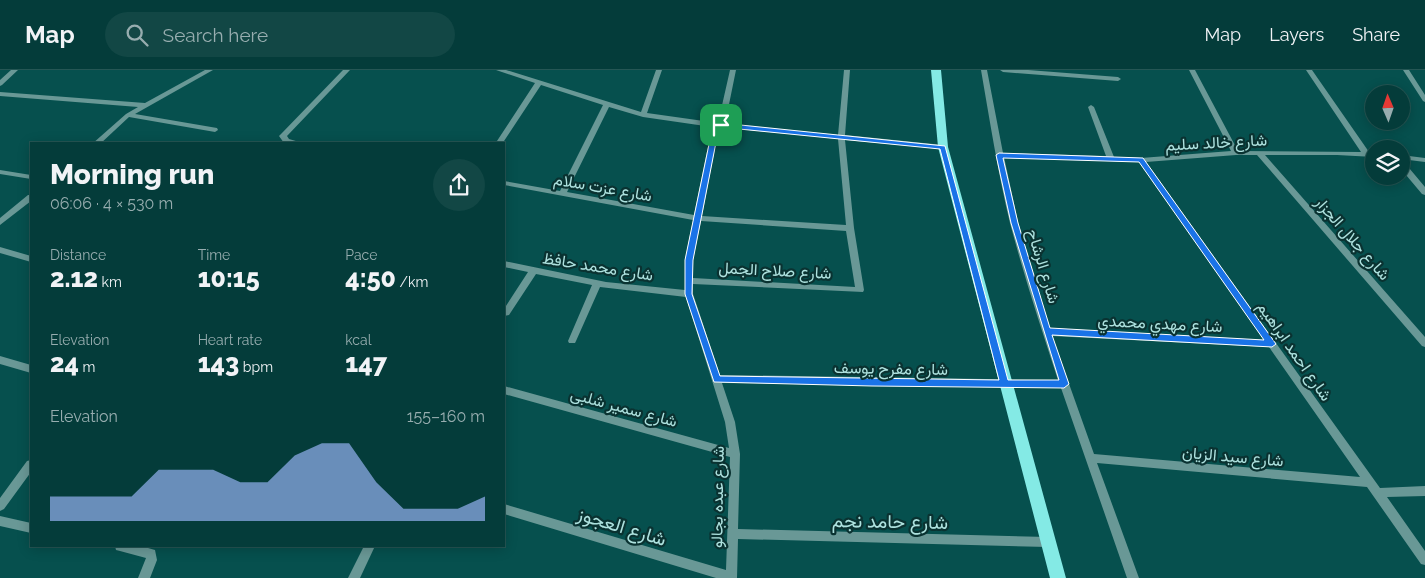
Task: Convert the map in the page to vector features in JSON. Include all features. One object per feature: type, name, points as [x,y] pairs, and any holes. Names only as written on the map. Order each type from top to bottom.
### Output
[{"type":"main road","points":[[936,70],[943,147],[1058,578]]},
{"type":"street","points":[[0,84],[15,70]]},
{"type":"street","points":[[97,142],[128,115],[210,70]]},
{"type":"street","points":[[292,142],[284,139],[284,132],[347,70]]},
{"type":"street","points":[[499,70],[644,115],[718,125],[943,147]]},
{"type":"street","points":[[644,115],[659,70]]},
{"type":"street","name":"شارع عبده بجالو","points":[[731,578],[736,454],[730,422],[688,294],[688,281],[689,260],[718,125],[733,70]]},
{"type":"street","points":[[698,218],[850,228],[841,137],[847,70]]},
{"type":"street","name":"شارع الرشاح","points":[[984,70],[999,155],[1015,223],[1047,332],[1134,578]]},
{"type":"street","points":[[1003,70],[1118,79]]},
{"type":"street","points":[[1192,70],[1236,153]]},
{"type":"street","points":[[1309,70],[1365,148]]},
{"type":"street","points":[[1406,70],[1425,100]]},
{"type":"street","points":[[499,142],[538,83]]},
{"type":"street","points":[[0,94],[144,105]]},
{"type":"street","points":[[563,193],[607,104]]},
{"type":"street","points":[[1091,107],[1111,160]]},
{"type":"street","points":[[128,115],[215,130]]},
{"type":"street","name":"شارع خالد سليم","points":[[999,155],[1141,160],[1236,153],[1365,155]]},
{"type":"street","name":"شارع جلال الجزار","points":[[1259,153],[1425,343]]},
{"type":"street","points":[[1410,158],[1425,160]]},
{"type":"street","name":"شارع احمد ابراهيم","points":[[1141,160],[1425,560]]},
{"type":"street","points":[[0,172],[30,177]]},
{"type":"street","points":[[1410,174],[1425,192]]},
{"type":"street","name":"شارع عزت سلام","points":[[505,183],[698,218]]},
{"type":"street","points":[[0,222],[30,198]]},
{"type":"street","name":"شارع صلاح الجمل","points":[[688,281],[860,290],[850,228]]},
{"type":"street","points":[[0,250],[30,259]]},
{"type":"street","name":"شارع محمد حافظ","points":[[505,264],[597,283],[688,294]]},
{"type":"street","points":[[506,313],[534,270]]},
{"type":"street","points":[[572,341],[597,283]]},
{"type":"street","name":"شارع مهدي محمدي","points":[[1047,332],[1272,344]]},
{"type":"street","points":[[0,360],[30,369]]},
{"type":"street","name":"شارع مفرح يوسف","points":[[717,379],[1064,384]]},
{"type":"street","name":"شارع سمير شلبى","points":[[505,390],[736,454]]},
{"type":"street","name":"شارع سيد الزيان","points":[[1092,458],[1371,483]]},
{"type":"street","points":[[0,506],[30,465]]},
{"type":"street","points":[[1377,493],[1425,491]]},
{"type":"street","name":"شارع العجوز","points":[[505,509],[731,578]]},
{"type":"street","points":[[0,521],[30,528]]},
{"type":"street","name":"شارع حامد نجم","points":[[732,534],[1048,542]]},
{"type":"street","points":[[124,547],[150,554],[152,560],[144,578]]},
{"type":"street","points":[[354,578],[370,547]]},
{"type":"route","points":[[721,125],[716,125],[689,260],[688,281],[688,294],[717,379],[872,383],[1005,384],[1064,384],[1047,332],[1015,223],[999,155],[1068,159],[1141,160],[1272,344],[1047,332],[1064,384],[1005,384],[943,147],[721,125]]}]
